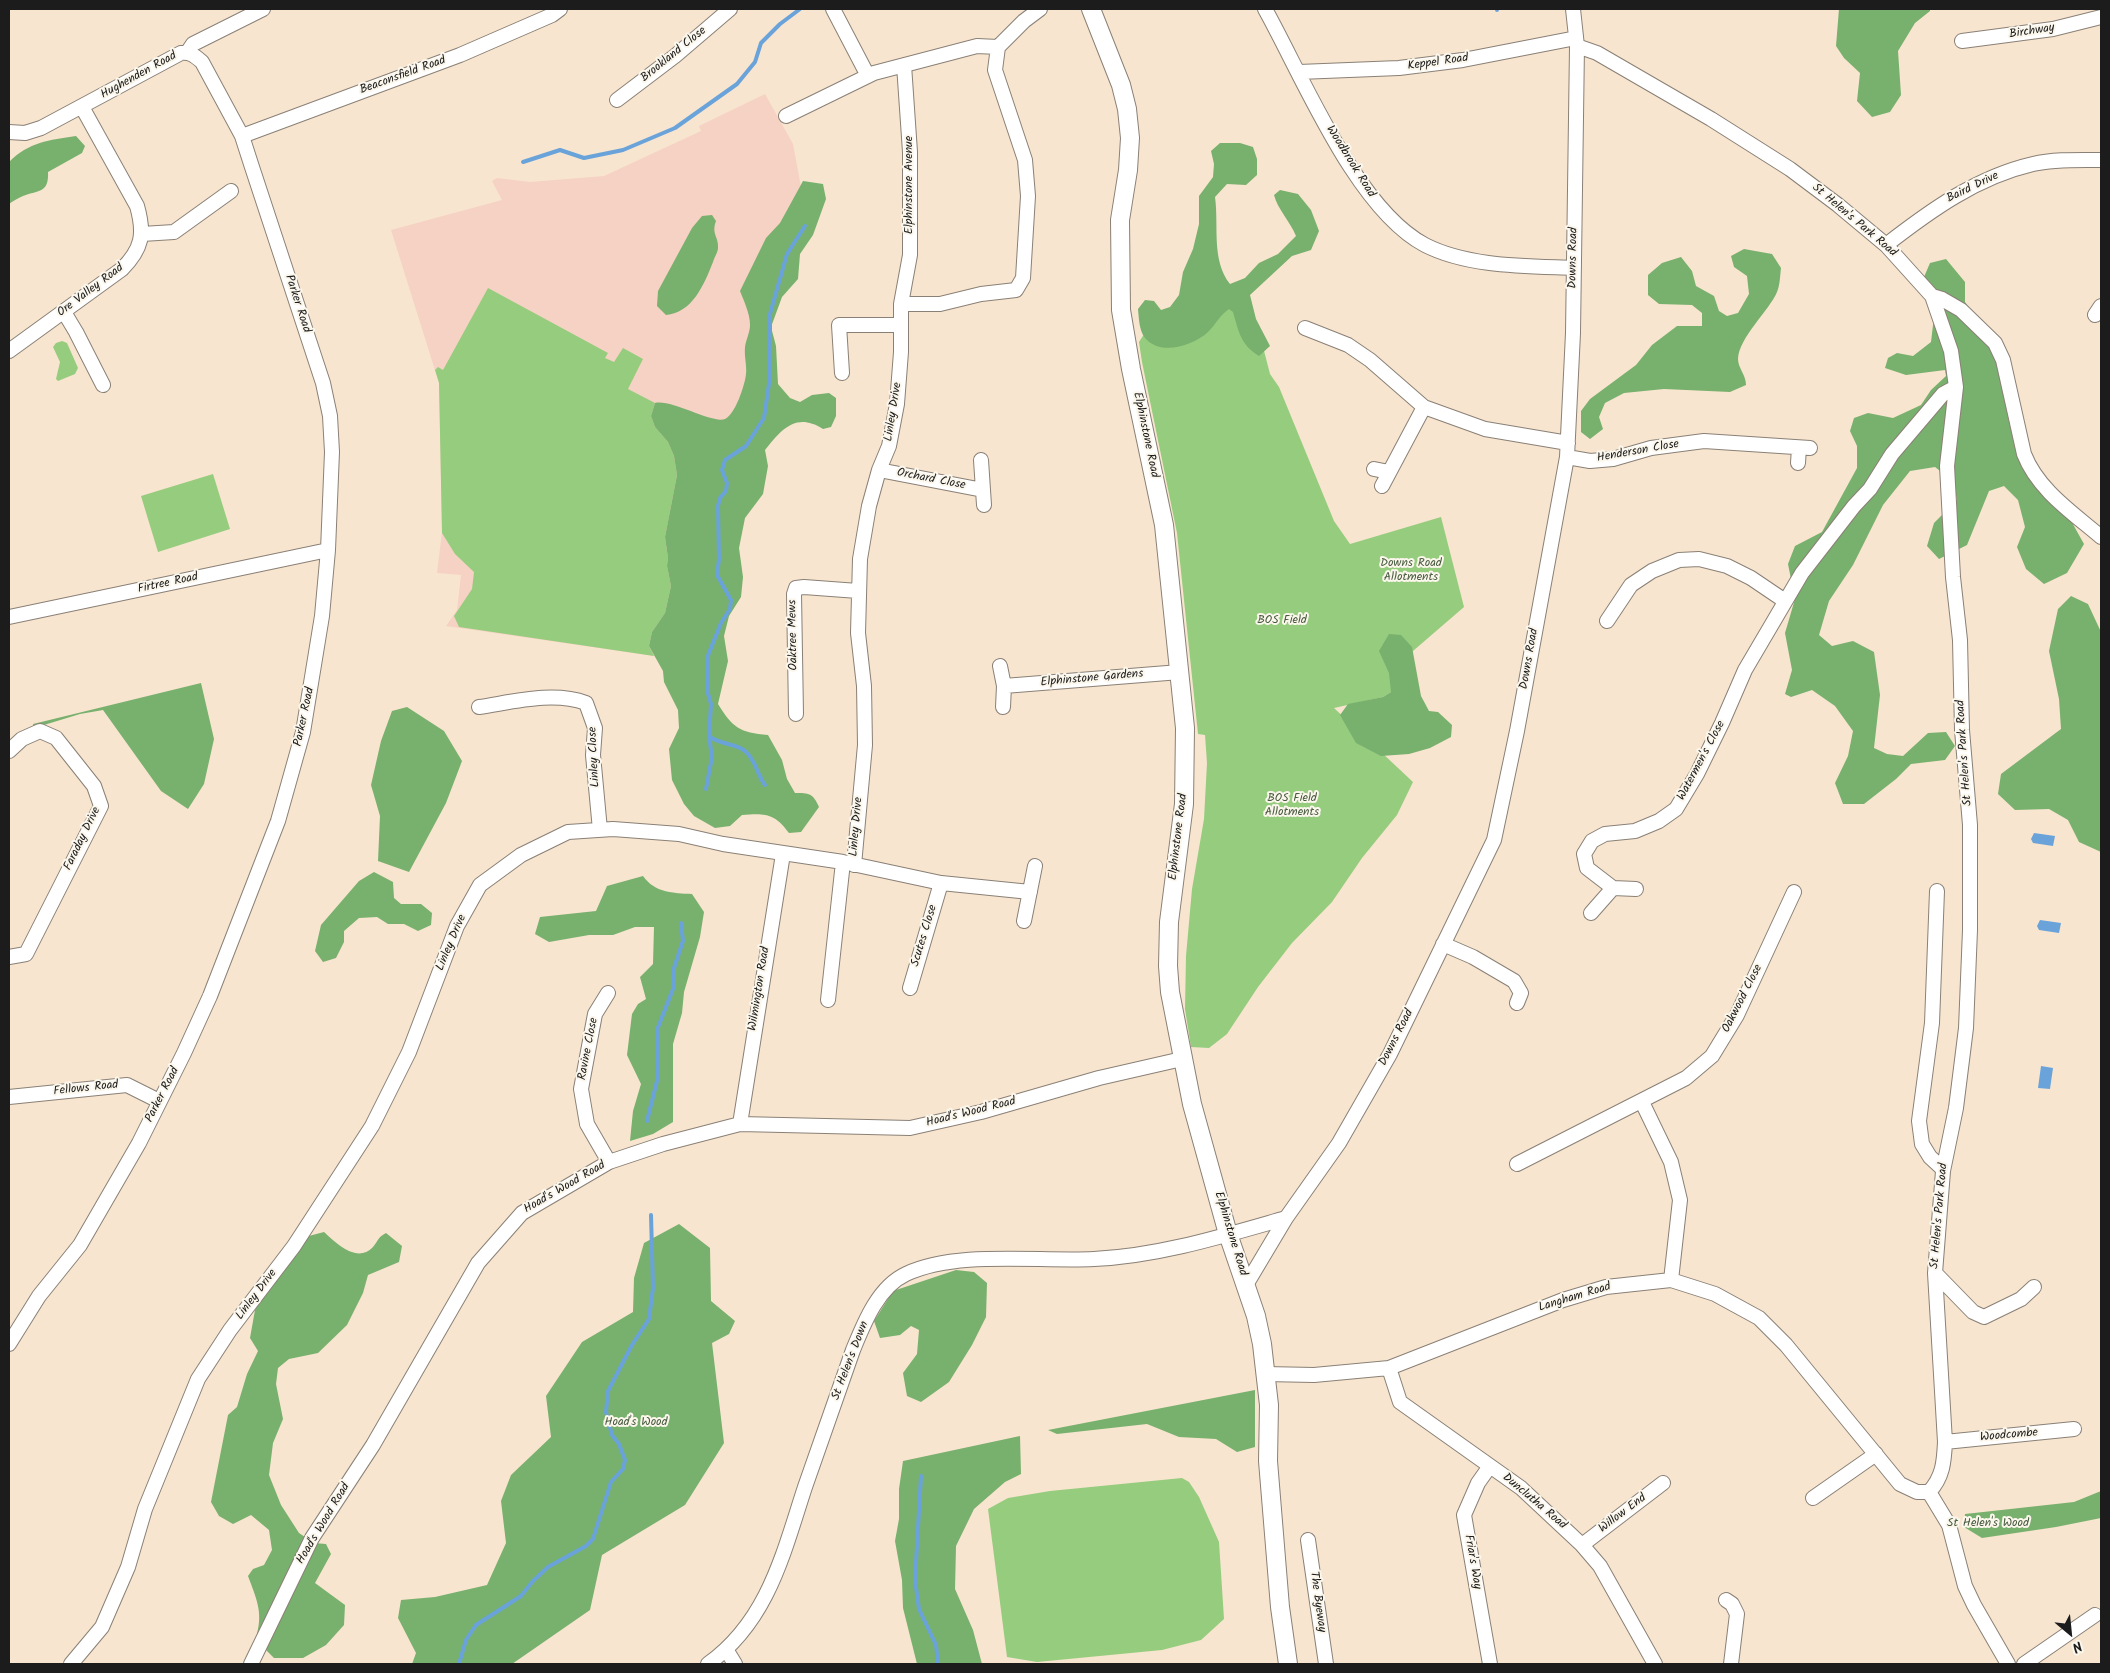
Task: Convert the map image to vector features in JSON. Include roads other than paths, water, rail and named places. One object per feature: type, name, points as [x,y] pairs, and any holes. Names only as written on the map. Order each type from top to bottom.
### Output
[{"type":"street","name":"Hughenden Road","points":[[9,132],[25,133],[41,128],[175,55],[188,52],[193,44],[263,9]]},
{"type":"street","name":"Beaconsfield Road","points":[[242,136],[460,55],[552,15],[560,9]]},
{"type":"street","name":"Brookland Close","points":[[617,100],[675,56],[730,9]]},
{"type":"street","points":[[833,9],[868,76]]},
{"type":"street","points":[[901,304],[940,304],[982,294],[1016,290],[1023,278],[1028,196],[1026,160],[995,70],[998,47],[1024,21],[1040,9]]},
{"type":"street","name":"Elphinstone Road","points":[[1092,9],[1121,85],[1127,109],[1130,138],[1128,170],[1120,220],[1121,310],[1131,369],[1164,525],[1186,728],[1184,804],[1169,922],[1168,966],[1174,1020],[1192,1104],[1228,1234],[1256,1316],[1269,1405],[1268,1461],[1280,1607],[1288,1664]]},
{"type":"street","name":"Woodbrook Road","points":[[1265,9],[1348,163],[1375,202],[1408,235],[1425,245],[1443,252],[1491,264],[1574,268]]},
{"type":"street","points":[[1573,9],[1576,42]]},
{"type":"street","name":"Birchway","points":[[1962,40],[2053,29],[2101,17]]},
{"type":"street","name":"Keppel Road","points":[[1299,72],[1400,68],[1576,42]]},
{"type":"street","name":"St Helen's Park Road","points":[[1576,42],[1711,119],[1790,169],[1886,244],[1932,296],[1951,351],[1956,388],[1947,466],[1960,640],[1962,730],[1970,825],[1970,930],[1966,1028],[1956,1108],[1943,1169],[1935,1273],[1944,1465],[1938,1482],[1929,1492]]},
{"type":"street","name":"Downs Road","points":[[1246,1285],[1286,1218],[1339,1143],[1390,1054],[1494,840],[1517,731],[1567,457],[1574,268],[1576,42]]},
{"type":"street","points":[[786,116],[868,76],[977,46],[998,47]]},
{"type":"street","name":"Parker Road","points":[[9,1344],[39,1296],[80,1245],[139,1143],[210,996],[280,813],[296,762],[312,687],[322,616],[328,550],[332,452],[327,396],[242,136],[202,62],[188,52]]},
{"type":"street","name":"Elphinstone Avenue","points":[[901,325],[901,304],[910,255],[911,202],[909,118],[904,65]]},
{"type":"street","name":"Ore Valley Road","points":[[9,352],[122,269],[133,258],[142,234],[142,222],[137,206],[82,107]]},
{"type":"street","name":"Baird Drive","points":[[1886,244],[1942,203],[1987,179],[2034,164],[2074,160],[2101,160]]},
{"type":"street","points":[[142,234],[174,232],[231,191]]},
{"type":"street","points":[[1932,296],[1942,299],[1961,310],[1995,343],[2003,360],[2024,454],[2029,468],[2038,480],[2064,506],[2101,536]]},
{"type":"street","points":[[64,312],[103,385]]},
{"type":"street","points":[[842,373],[839,325],[901,325]]},
{"type":"street","name":"Linley Drive","points":[[71,1664],[102,1627],[128,1567],[145,1509],[198,1379],[230,1330],[294,1246],[372,1126],[409,1052],[457,926],[480,886],[520,855],[568,832],[614,829],[679,834],[723,844],[848,864],[865,745],[864,686],[858,633],[860,559],[868,506],[879,470],[889,446],[897,404],[901,325]]},
{"type":"street","points":[[1305,328],[1348,345],[1370,360],[1424,407],[1485,429],[1568,443]]},
{"type":"street","name":"Watermen's Close","points":[[1613,888],[1586,868],[1584,854],[1592,841],[1605,834],[1635,831],[1659,821],[1676,809],[1689,790],[1701,766],[1745,670],[1802,574],[1854,506],[1870,489],[1892,454],[1943,394],[1956,388]]},
{"type":"street","points":[[1382,486],[1424,407]]},
{"type":"street","name":"Henderson Close","points":[[1567,457],[1590,461],[1613,458],[1651,448],[1704,441],[1804,448],[1798,463]]},
{"type":"street","name":"Orchard Close","points":[[981,460],[984,505]]},
{"type":"street","points":[[1374,469],[1389,472]]},
{"type":"street","name":"Orchard Close","points":[[879,470],[983,490]]},
{"type":"street","name":"Firtree Road","points":[[9,617],[328,550]]},
{"type":"street","points":[[1607,621],[1631,585],[1652,570],[1678,560],[1699,559],[1728,566],[1751,578],[1785,601]]},
{"type":"street","name":"Oaktree Mews","points":[[796,714],[794,594],[796,588],[804,586],[858,591]]},
{"type":"street","points":[[1000,666],[1004,686],[1003,707]]},
{"type":"street","name":"Elphinstone Gardens","points":[[1004,686],[1180,672]]},
{"type":"street","name":"Linley Close","points":[[479,707],[554,698],[571,698],[586,703],[595,728],[594,755],[600,830]]},
{"type":"street","name":"Faraday Drive","points":[[9,751],[22,739],[40,731],[56,738],[94,786],[102,806],[26,954],[9,957]]},
{"type":"street","name":"Wilmington Road","points":[[740,1124],[768,935],[783,854]]},
{"type":"street","points":[[828,1000],[848,864],[901,873],[941,883],[1030,892]]},
{"type":"street","points":[[1024,921],[1035,866]]},
{"type":"street","name":"Scutes Close","points":[[910,988],[941,883]]},
{"type":"street","points":[[1591,914],[1613,888],[1636,889]]},
{"type":"street","points":[[1938,891],[1932,1023],[1919,1121],[1922,1144],[1930,1157],[1943,1169]]},
{"type":"street","name":"Oakwood Close","points":[[1516,1164],[1642,1102],[1686,1078],[1712,1056],[1738,1015],[1794,892]]},
{"type":"street","points":[[1443,944],[1473,956],[1514,981],[1521,993],[1517,1003]]},
{"type":"street","name":"Ravine Close","points":[[608,994],[595,1014],[587,1048],[581,1089],[587,1124],[609,1162]]},
{"type":"street","name":"Hoad's Wood Road","points":[[251,1664],[312,1538],[373,1445],[478,1263],[522,1213],[609,1162],[663,1144],[740,1124],[910,1128],[981,1112],[1099,1078],[1182,1059]]},
{"type":"street","name":"Fellows Road","points":[[9,1097],[127,1085],[159,1101]]},
{"type":"street","points":[[1642,1102],[1671,1162],[1680,1200],[1671,1280]]},
{"type":"street","points":[[1228,1234],[1286,1218]]},
{"type":"street","name":"St Helen's Down","points":[[708,1664],[727,1650],[748,1625],[765,1597],[783,1554],[853,1350],[867,1318],[886,1289],[905,1274],[931,1266],[979,1260],[1094,1259],[1150,1253],[1228,1234]]},
{"type":"street","points":[[1935,1273],[1973,1312],[1984,1317],[2020,1299],[2034,1287]]},
{"type":"street","name":"Langham Road","points":[[1265,1374],[1314,1375],[1389,1368],[1563,1300],[1606,1287],[1671,1280],[1715,1294],[1759,1318],[1786,1345],[1900,1484],[1916,1492],[1929,1492]]},
{"type":"street","name":"Dunclutha Road","points":[[1389,1368],[1400,1402],[1521,1488],[1582,1545],[1600,1566],[1655,1664]]},
{"type":"street","name":"Woodcombe","points":[[1944,1442],[2074,1429]]},
{"type":"street","points":[[1813,1498],[1876,1454]]},
{"type":"street","name":"Friar's Way","points":[[1490,1466],[1478,1483],[1464,1515],[1490,1664]]},
{"type":"street","name":"Willow End","points":[[1582,1545],[1663,1483]]},
{"type":"street","points":[[1929,1492],[1949,1525],[1965,1586],[2008,1664]]},
{"type":"street","name":"The Byeway","points":[[1308,1540],[1326,1664]]},
{"type":"street","points":[[1726,1600],[1732,1604],[1737,1614],[1731,1664]]},
{"type":"street","points":[[2024,1664],[2095,1615]]},
{"type":"street","points":[[727,1650],[735,1664]]},
{"type":"water","points":[[2034,833],[2055,836],[2053,846],[2033,843],[2031,839]]},
{"type":"water","points":[[2040,920],[2061,923],[2059,933],[2039,930],[2037,926]]},
{"type":"water","points":[[2041,1066],[2053,1068],[2050,1089],[2038,1088]]},
{"type":"waterway","points":[[523,162],[560,150],[584,158],[623,150],[675,128],[737,84],[755,62],[761,43],[780,24],[800,9]]},
{"type":"waterway","points":[[706,789],[712,757],[709,736],[711,704],[707,690],[707,658],[721,623],[730,609],[731,600],[717,575],[719,559],[718,506],[720,498],[726,491],[727,483],[722,470],[725,460],[746,446],[764,418],[770,377],[770,314],[787,254],[805,226]]},
{"type":"waterway","points":[[709,736],[745,751],[752,759],[765,785]]},
{"type":"waterway","points":[[647,1121],[658,1077],[657,1030],[673,989],[674,968],[683,941],[681,923]]},
{"type":"waterway","points":[[459,1664],[466,1640],[476,1625],[521,1596],[548,1567],[586,1546],[593,1539],[611,1482],[623,1469],[625,1460],[619,1444],[612,1435],[606,1412],[608,1391],[632,1345],[649,1319],[653,1288],[651,1215]]},
{"type":"waterway","points":[[921,1476],[915,1580],[919,1609],[936,1645],[938,1664]]},
{"type":"park label","name":"Downs Road Allotments","points":[[1411,571]]},
{"type":"park label","name":"BOS Field","points":[[1282,621]]},
{"type":"park label","name":"BOS Field Allotments","points":[[1292,806]]},
{"type":"park label","name":"Hoad's Wood","points":[[636,1423]]},
{"type":"park label","name":"St Helen's Wood","points":[[1988,1524]]}]
